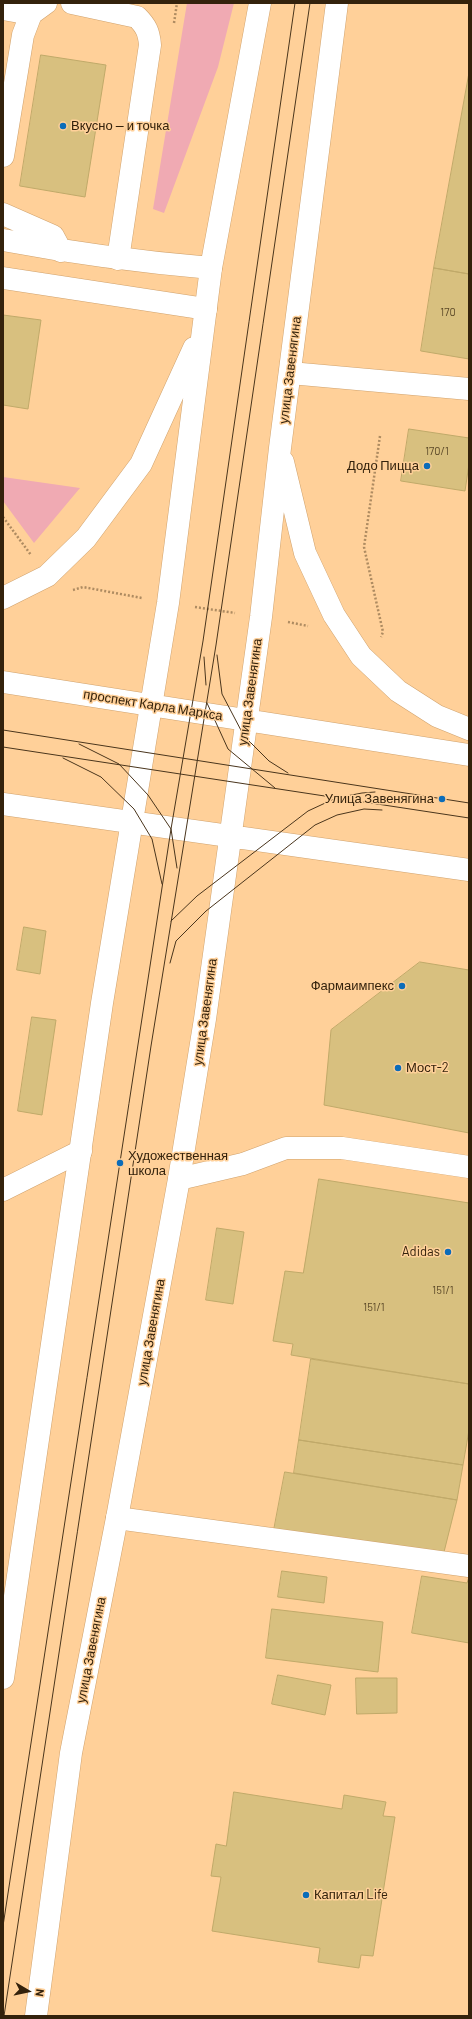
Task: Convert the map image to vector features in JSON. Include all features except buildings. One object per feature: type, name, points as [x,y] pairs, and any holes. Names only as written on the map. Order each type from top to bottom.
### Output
[{"type":"main road","points":[[72,3],[137,17],[145,24],[149,34],[150,45],[118,259]]},
{"type":"main road","points":[[3,1678],[6,1645],[102,1003],[168,603],[211,268],[260,3]]},
{"type":"main road","name":"улица Завенягина","points":[[36,2016],[71,1753],[117,1518],[179,1179],[205,1019],[261,617],[280,448],[337,3]]},
{"type":"main road","points":[[3,9],[38,9]]},
{"type":"main road","points":[[3,156],[23,34],[38,9]]},
{"type":"main road","points":[[3,214],[53,236],[61,251]]},
{"type":"main road","points":[[3,240],[61,251],[118,259],[211,268]]},
{"type":"main road","points":[[3,278],[205,319]]},
{"type":"main road","points":[[3,598],[47,576],[86,538],[141,464],[205,319]]},
{"type":"main road","points":[[290,373],[469,389]]},
{"type":"main road","points":[[280,448],[305,553],[334,615],[361,656],[398,691],[437,716],[469,729]]},
{"type":"main road","name":"проспект Карла Маркса","points":[[3,682],[469,755]]},
{"type":"main road","points":[[3,804],[132,824],[342,851],[469,870]]},
{"type":"main road","points":[[179,1179],[243,1164],[286,1148],[342,1148],[469,1167]]},
{"type":"main road","points":[[3,1190],[81,1151]]},
{"type":"main road","points":[[117,1518],[469,1566]]},
{"type":"path","points":[[380,436],[364,547],[383,632],[380,642]]},
{"type":"path","points":[[3,517],[34,560]]},
{"type":"path","points":[[69,591],[83,587],[168,603],[307,625],[311,630]]},
{"type":"shaded area","points":[[187,3],[234,3],[218,67],[164,213],[153,209]]},
{"type":"shaded area","points":[[3,477],[80,488],[34,543],[3,501]]},
{"type":"tram line","points":[[3,1926],[171,829],[203,641],[295,3]]},
{"type":"tram line","points":[[4,2016],[151,1046],[216,645],[310,3]]},
{"type":"tram line","points":[[217,655],[222,694],[244,736],[269,761],[288,773]]},
{"type":"tram line","points":[[204,657],[206,685]]},
{"type":"tram line","points":[[207,703],[228,749],[275,788]]},
{"type":"tram line","points":[[3,730],[469,803]]},
{"type":"tram line","points":[[79,744],[119,764],[148,795],[171,829],[177,868]]},
{"type":"tram line","points":[[3,747],[469,818]]},
{"type":"tram line","points":[[63,758],[101,777],[134,809],[152,839],[162,884]]},
{"type":"tram line","points":[[171,921],[197,896],[308,811],[336,798],[375,792]]},
{"type":"tram line","points":[[170,963],[176,941],[206,911],[315,825],[337,815],[364,809],[382,810]]},
{"type":"place","name":"Вкусно — и точка","points":[[63,126]]},
{"type":"place","name":"Додо Пицца","points":[[427,466]]},
{"type":"place","name":"Улица Завенягина","points":[[442,799]]},
{"type":"place","name":"Фармаимпекс","points":[[402,986]]},
{"type":"place","name":"Мост-2","points":[[398,1068]]},
{"type":"place","name":"Художественная школа","points":[[120,1163]]},
{"type":"place","name":"Adidas","points":[[448,1252]]},
{"type":"place","name":"Капитал Life","points":[[306,1895]]}]
